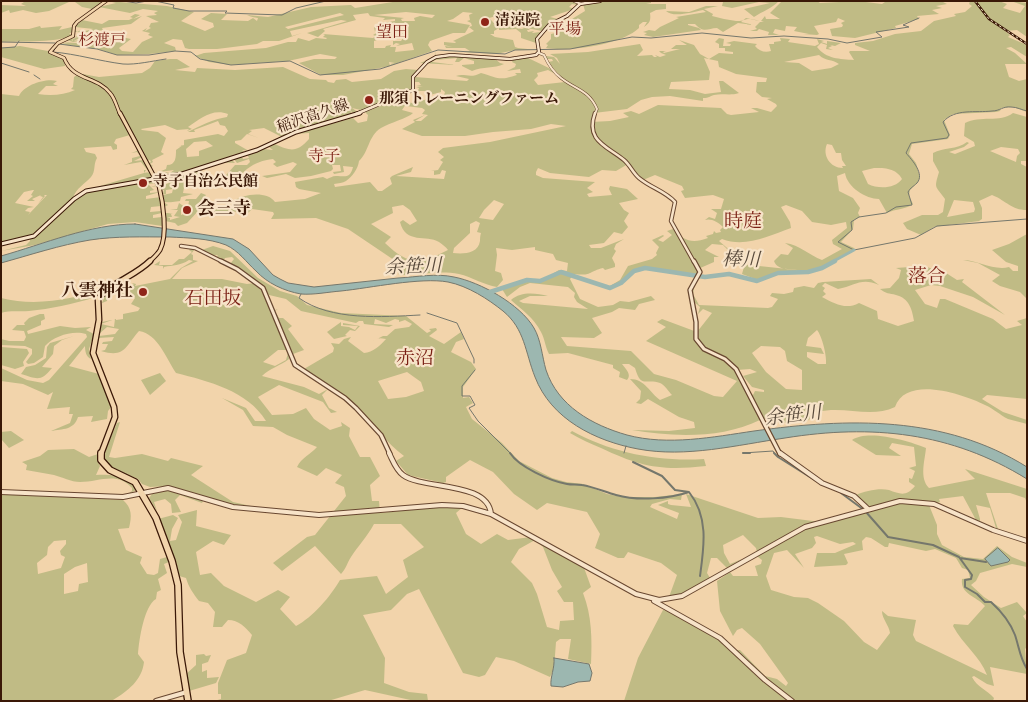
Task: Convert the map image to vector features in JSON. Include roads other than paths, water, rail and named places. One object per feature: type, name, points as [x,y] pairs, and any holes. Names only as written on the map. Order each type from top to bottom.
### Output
[{"type":"main road","points":[[106,1],[78,20],[74,26],[73,35],[58,43],[50,52],[65,59],[68,68],[86,80],[102,85],[111,93],[125,125],[162,191],[163,244],[157,256],[146,266],[105,290],[100,295],[98,302],[99,318],[93,354],[111,400],[115,416],[112,429],[101,451],[100,460],[110,470],[135,482],[156,518],[177,576],[180,652],[188,701]]},
{"type":"main road","points":[[539,53],[537,40],[545,28],[582,4],[600,1]]},
{"type":"main road","name":"稲沢高久線","points":[[1,244],[34,236],[74,199],[86,191],[178,174],[260,150],[296,132],[341,120],[407,94],[414,88],[413,77],[427,62],[435,57],[451,55],[510,59],[539,53]]},
{"type":"street","points":[[574,1],[582,4]]},
{"type":"street","points":[[539,53],[544,55],[550,67],[564,82],[593,99],[597,109],[591,121],[596,139],[600,144],[626,162],[640,179],[661,190],[675,202],[671,221],[700,272],[690,290],[696,322],[696,339],[704,348],[736,369],[781,455],[822,483],[854,496],[868,509]]},
{"type":"street","points":[[181,246],[195,248],[237,269],[263,288],[295,364],[345,398],[356,408],[381,435],[396,468],[404,476],[417,481],[474,493],[491,509],[492,514]]},
{"type":"street","points":[[1,492],[123,497],[168,488],[225,506],[319,515],[453,505],[474,508],[492,514],[636,594],[654,600],[720,638],[765,680],[792,701]]},
{"type":"street","points":[[654,600],[668,600],[682,596],[805,527],[900,501],[926,502],[1027,542]]},
{"type":"street","points":[[156,701],[187,692]]},
{"type":"water","points":[[135,224],[233,239],[249,249],[273,275],[288,283],[314,287],[433,275],[454,277],[476,284],[498,295],[528,319],[538,338],[551,383],[568,404],[589,420],[627,435],[658,440],[674,440],[825,424],[895,425],[929,429],[963,438],[995,450],[1027,467],[1027,479],[998,463],[969,451],[940,442],[880,432],[817,434],[711,449],[674,452],[638,449],[606,440],[576,426],[552,405],[542,392],[535,377],[524,341],[516,325],[503,311],[477,294],[448,282],[410,282],[301,294],[282,289],[271,283],[231,247],[205,240],[170,237],[120,237],[90,240],[56,247],[1,263],[1,256],[67,235],[101,227]]},
{"type":"water","points":[[998,548],[1010,560],[991,566],[985,559]]},
{"type":"water","points":[[554,658],[589,664],[592,673],[590,681],[578,682],[563,687],[551,686]]},
{"type":"waterway","points":[[123,1],[136,3],[147,1]]},
{"type":"waterway","points":[[155,1],[174,5],[173,8],[189,11],[227,11],[225,13],[282,15],[296,8],[326,1]]},
{"type":"waterway","points":[[59,44],[97,49],[117,55],[149,55],[175,51],[191,52],[200,59],[231,65],[290,61],[320,75],[380,69],[438,50],[505,54],[515,50],[570,49],[632,37],[651,38],[702,33],[751,38],[784,36],[828,39],[847,43],[882,37],[876,32],[909,27],[903,25],[919,18]]},
{"type":"waterway","points":[[1,42],[18,42]]},
{"type":"waterway","points":[[1,48],[15,47],[18,42]]},
{"type":"waterway","points":[[18,42],[55,43]]},
{"type":"waterway","points":[[56,47],[53,52],[123,64],[166,59]]},
{"type":"waterway","points":[[1,63],[29,72]]},
{"type":"waterway","points":[[34,75],[40,79]]},
{"type":"waterway","points":[[1027,111],[1008,107],[995,111],[960,113],[953,115],[943,122],[949,135],[947,138],[911,143],[906,153],[917,167],[920,175],[917,183],[908,192],[912,205],[896,207],[886,213],[859,217],[851,222],[852,230],[838,242],[854,250],[915,238],[937,226],[1027,219]]},
{"type":"waterway","name":"棒川","points":[[832,262],[854,250]]},
{"type":"waterway","name":"棒川","points":[[487,293],[527,280],[540,281],[561,272],[610,288],[621,283],[634,271],[645,268],[705,277],[729,274],[757,281],[778,273],[808,272],[822,268],[835,261]]},
{"type":"waterway","points":[[301,294],[299,298],[312,305],[326,311],[341,314],[373,317],[420,315]]},
{"type":"waterway","points":[[427,313],[457,323],[474,359],[474,363]]},
{"type":"waterway","points":[[475,370],[462,386],[462,396],[470,396],[475,405],[469,408],[478,421],[510,453]]},
{"type":"waterway","points":[[624,453],[626,446]]},
{"type":"waterway","points":[[750,453],[743,453],[773,451],[775,454]]},
{"type":"waterway","points":[[510,453],[520,463],[552,480],[586,486],[624,497],[653,498],[689,492]]},
{"type":"waterway","points":[[775,454],[821,484]]},
{"type":"waterway","points":[[633,462],[662,476],[675,490],[689,492]]},
{"type":"waterway","points":[[689,492],[700,512],[704,533],[700,576]]},
{"type":"waterway","points":[[841,493],[864,510]]},
{"type":"waterway","points":[[866,512],[888,537],[933,545],[959,557],[972,575],[971,579],[965,580],[965,587],[977,594],[985,602],[991,602],[1005,617],[1015,635],[1021,657],[1027,669]]},
{"type":"waterway","points":[[960,558],[986,562]]},
{"type":"railway","points":[[975,1],[989,19],[1027,44]]},
{"type":"place","name":"清涼院","points":[[485,22]]},
{"type":"place","name":"那須トレーニングファーム","points":[[369,100]]},
{"type":"place","name":"寺子自治公民館","points":[[143,183]]},
{"type":"place","name":"会三寺","points":[[187,210]]},
{"type":"place","name":"八雲神社","points":[[143,292]]},
{"type":"district","name":"平場","points":[[565,30]]},
{"type":"district","name":"望田","points":[[392,33]]},
{"type":"district","name":"杉渡戸","points":[[102,41]]},
{"type":"district","name":"寺子","points":[[324,157]]},
{"type":"district","name":"時庭","points":[[743,223]]},
{"type":"district","name":"落合","points":[[927,278]]},
{"type":"district","name":"石田坂","points":[[213,300]]},
{"type":"district","name":"赤沼","points":[[415,360]]},
{"type":"water label","name":"余笹川","points":[[413,268]]},
{"type":"water label","name":"余笹川","points":[[793,417]]}]
